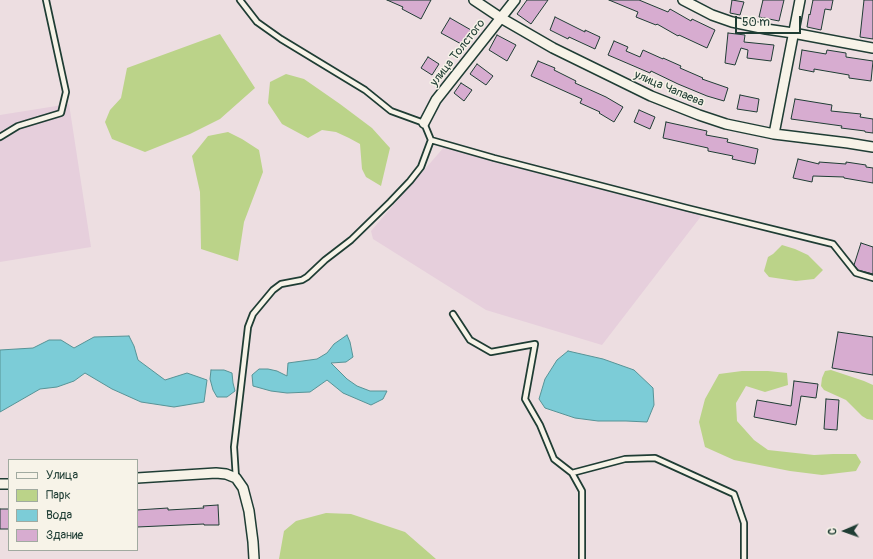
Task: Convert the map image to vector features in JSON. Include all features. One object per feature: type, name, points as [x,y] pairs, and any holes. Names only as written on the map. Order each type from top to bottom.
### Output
[{"type":"street","name":"улица Чапаева","points":[[474,0],[501,18],[553,48],[651,96],[699,115],[726,124],[774,134],[873,147]]},
{"type":"street","name":"улица Толстого","points":[[424,123],[436,100],[515,0]]},
{"type":"street","points":[[683,0],[712,15],[732,22],[873,48]]},
{"type":"street","points":[[774,134],[800,0]]},
{"type":"street","points":[[138,478],[216,473],[226,474],[236,478],[243,488],[249,511],[254,559]]},
{"type":"lane","points":[[0,137],[18,126],[61,113],[66,92],[46,0]]},
{"type":"lane","points":[[236,478],[234,447],[248,326],[253,314],[273,290],[281,284],[302,280],[307,277],[325,260],[351,240],[410,181],[421,167],[431,140],[424,123],[392,111],[365,90],[281,39],[257,22],[240,0]]},
{"type":"lane","points":[[431,140],[679,206],[833,244],[856,273],[873,278]]},
{"type":"lane","points":[[453,314],[470,340],[491,352],[535,344],[524,399],[540,425],[554,459],[572,473],[582,491],[582,559]]},
{"type":"lane","points":[[572,473],[625,459],[655,458],[734,494],[744,523],[744,559]]},
{"type":"shaded area","points":[[69,104],[91,247],[0,262],[0,115]]},
{"type":"shaded area","points":[[445,146],[702,215],[602,345],[486,310],[373,239],[371,231]]},
{"type":"green space","points":[[220,34],[255,88],[220,119],[190,134],[145,152],[112,139],[105,122],[110,110],[121,98],[127,68]]},
{"type":"green space","points":[[286,74],[304,79],[340,104],[372,128],[390,148],[381,186],[366,177],[362,169],[360,144],[336,132],[322,130],[308,138],[282,124],[268,103],[270,82]]},
{"type":"green space","points":[[228,132],[259,150],[263,172],[244,222],[238,261],[201,249],[200,192],[192,156],[208,136]]},
{"type":"green space","points":[[782,245],[808,255],[823,270],[814,279],[796,281],[769,277],[764,271],[768,257]]},
{"type":"green space","points":[[831,370],[873,385],[873,420],[862,416],[846,400],[824,390],[821,386],[822,378],[825,371]]},
{"type":"green space","points":[[742,371],[787,373],[788,385],[765,392],[746,386],[736,403],[737,421],[754,440],[768,450],[814,455],[856,454],[861,462],[856,471],[822,475],[790,471],[734,460],[705,447],[699,422],[705,399],[719,374]]},
{"type":"green space","points":[[326,513],[351,514],[405,532],[436,559],[279,559],[284,531],[296,521]]},
{"type":"water","points":[[347,335],[353,357],[346,362],[331,363],[347,379],[357,386],[370,391],[387,391],[383,399],[371,405],[343,393],[327,380],[310,392],[287,393],[271,391],[253,386],[252,375],[259,369],[277,371],[287,376],[288,363],[317,359],[327,353],[334,344]]},
{"type":"water","points":[[129,336],[138,360],[165,380],[187,373],[207,380],[204,402],[174,407],[141,402],[112,389],[85,373],[74,381],[57,387],[40,389],[0,412],[0,350],[33,348],[49,340],[61,340],[74,348],[94,337]]},
{"type":"water","points":[[568,351],[603,359],[634,370],[653,388],[654,405],[647,422],[598,421],[575,418],[545,408],[539,399],[545,379],[557,360]]},
{"type":"water","points":[[211,370],[224,370],[232,373],[235,391],[227,397],[217,397],[210,379]]},
{"type":"building","points":[[387,0],[431,0],[421,19],[402,9],[403,7]]},
{"type":"building","points":[[527,0],[548,0],[531,24],[517,14]]},
{"type":"building","points":[[609,0],[639,0],[668,12],[670,9],[691,21],[692,19],[715,30],[707,48],[679,35],[678,36],[657,24],[656,25],[636,17],[638,12]]},
{"type":"building","points":[[732,0],[744,2],[740,15],[730,13]]},
{"type":"building","points":[[763,0],[784,0],[779,21],[759,17]]},
{"type":"building","points":[[813,0],[833,0],[831,10],[825,9],[821,30],[807,27]]},
{"type":"building","points":[[864,0],[873,0],[873,39],[860,37]]},
{"type":"building","points":[[555,17],[585,32],[585,30],[600,37],[595,49],[569,37],[568,39],[550,30]]},
{"type":"building","points":[[450,18],[471,30],[463,45],[441,33]]},
{"type":"building","points":[[728,33],[745,35],[744,42],[774,45],[771,61],[747,58],[748,50],[741,48],[735,65],[725,63]]},
{"type":"building","points":[[497,35],[516,45],[507,61],[489,50]]},
{"type":"building","points":[[614,41],[628,47],[626,51],[640,57],[643,50],[681,66],[680,68],[703,78],[702,79],[728,88],[724,101],[707,96],[651,71],[650,73],[608,55]]},
{"type":"building","points":[[802,50],[826,54],[827,50],[846,53],[846,57],[873,61],[871,81],[849,78],[849,75],[814,69],[814,72],[799,69]]},
{"type":"building","points":[[428,57],[439,64],[432,75],[421,68]]},
{"type":"building","points":[[538,61],[555,68],[554,70],[576,81],[575,83],[606,97],[623,107],[614,122],[599,113],[600,112],[580,103],[582,99],[531,76]]},
{"type":"building","points":[[477,64],[493,76],[486,85],[470,74]]},
{"type":"building","points":[[461,83],[472,90],[464,101],[454,93]]},
{"type":"building","points":[[740,95],[759,99],[757,112],[737,109]]},
{"type":"building","points":[[795,99],[832,105],[831,111],[861,114],[860,117],[873,119],[873,133],[841,128],[842,126],[791,119]]},
{"type":"building","points":[[639,110],[655,117],[650,129],[634,122]]},
{"type":"building","points":[[666,122],[707,131],[706,135],[728,139],[727,142],[758,149],[755,164],[732,159],[733,156],[708,151],[708,148],[663,138]]},
{"type":"building","points":[[798,159],[819,164],[819,162],[846,164],[846,162],[866,165],[866,167],[873,168],[873,183],[844,177],[813,176],[812,182],[793,178]]},
{"type":"building","points":[[861,243],[873,247],[873,274],[858,270],[854,265]]},
{"type":"building","points":[[838,332],[873,337],[873,375],[832,368]]},
{"type":"building","points":[[794,381],[818,384],[816,398],[801,396],[796,425],[754,417],[757,400],[791,406]]},
{"type":"building","points":[[826,399],[839,400],[837,430],[824,429]]},
{"type":"building","points":[[218,505],[219,525],[204,524],[138,527],[138,510],[204,508],[203,506]]},
{"type":"building","points":[[0,509],[8,509],[8,529],[0,529]]}]
